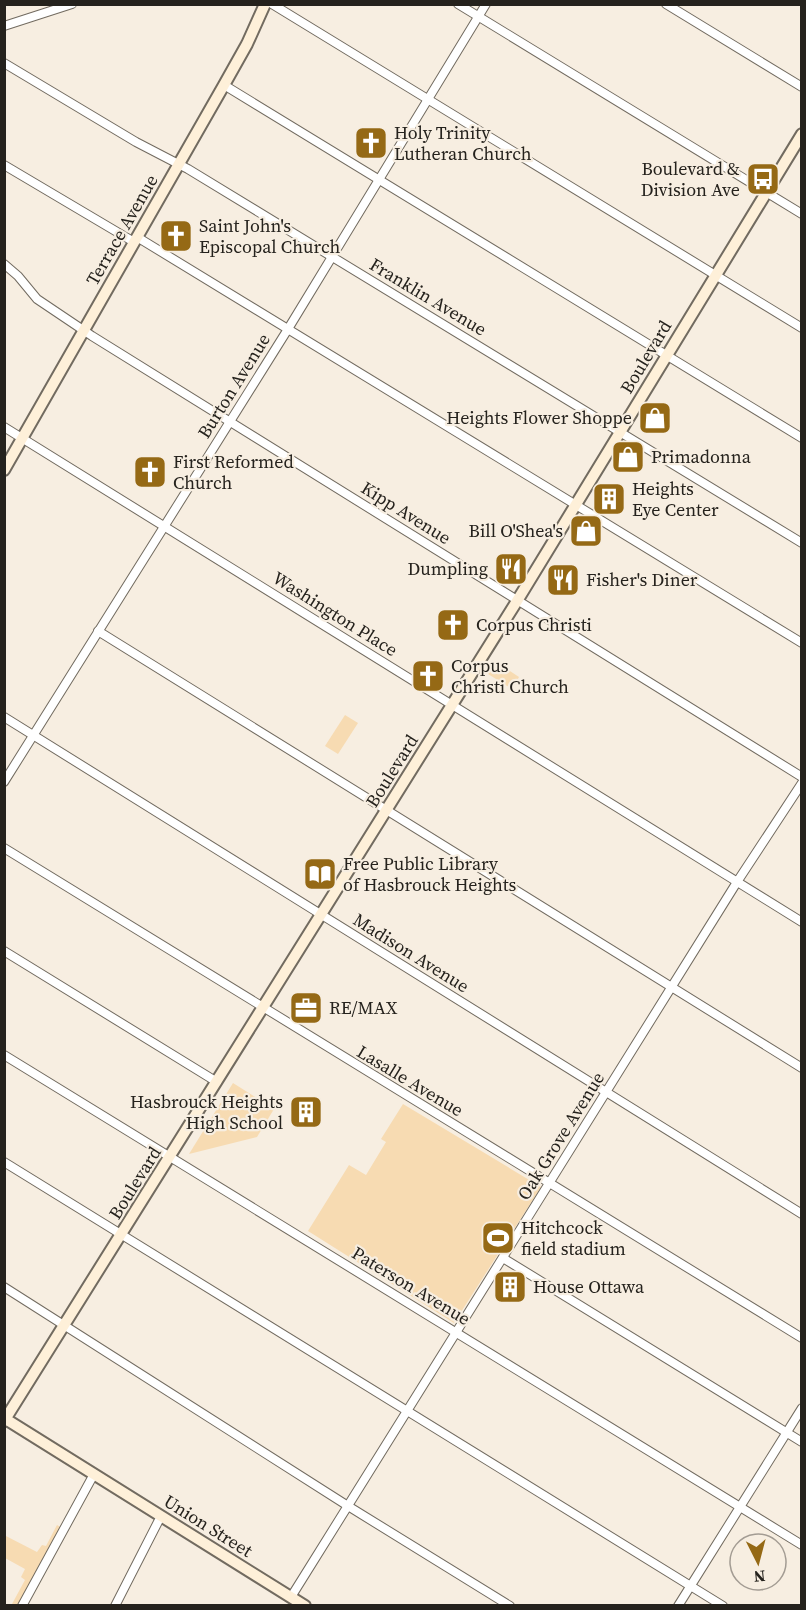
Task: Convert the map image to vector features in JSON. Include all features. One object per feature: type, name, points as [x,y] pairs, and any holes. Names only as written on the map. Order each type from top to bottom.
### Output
[{"type":"street","points":[[4,26],[72,4]]},
{"type":"street","name":"Terrace Avenue","points":[[4,470],[247,44],[265,4]]},
{"type":"street","points":[[272,4],[801,328]]},
{"type":"street","points":[[458,4],[801,214]]},
{"type":"street","name":"Burton Avenue","points":[[4,782],[164,526],[225,418],[288,329],[486,4]]},
{"type":"street","points":[[666,4],[801,87]]},
{"type":"street","name":"Franklin Avenue","points":[[4,63],[332,257],[801,543]]},
{"type":"street","points":[[224,85],[801,438]]},
{"type":"street","name":"Boulevard","points":[[5,1419],[517,601],[801,134]]},
{"type":"street","points":[[4,165],[288,329],[801,643]]},
{"type":"street","name":"Kipp Avenue","points":[[4,264],[18,276],[37,299],[84,331],[801,777]]},
{"type":"street","name":"Washington Place","points":[[4,427],[801,922]]},
{"type":"street","points":[[98,631],[801,1068]]},
{"type":"street","name":"Madison Avenue","points":[[4,717],[801,1215]]},
{"type":"street","name":"Oak Grove Avenue","points":[[291,1597],[801,783]]},
{"type":"street","name":"Lasalle Avenue","points":[[4,848],[801,1338]]},
{"type":"street","points":[[4,951],[217,1082]]},
{"type":"street","name":"Paterson Avenue","points":[[4,1055],[801,1545]]},
{"type":"street","points":[[4,1162],[723,1605]]},
{"type":"street","points":[[503,1258],[801,1442]]},
{"type":"street","points":[[4,1287],[348,1506],[510,1605]]},
{"type":"street","points":[[678,1605],[801,1408]]},
{"type":"street","name":"Union Street","points":[[5,1419],[305,1605]]},
{"type":"street","points":[[22,1605],[94,1474]]},
{"type":"street","points":[[115,1605],[161,1516]]},
{"type":"shaded area","points":[[496,662],[519,677],[512,689],[488,674]]},
{"type":"shaded area","points":[[345,715],[358,723],[338,754],[325,746]]},
{"type":"shaded area","points":[[233,1083],[274,1109],[257,1137],[189,1154]]},
{"type":"shaded area","points":[[403,1104],[541,1187],[454,1323],[308,1231],[349,1165],[366,1175],[386,1142],[381,1139]]},
{"type":"shaded area","points":[[57,1525],[64,1529],[22,1605],[12,1604],[25,1580],[21,1577],[25,1569],[5,1558],[4,1535],[37,1552],[42,1545],[46,1546]]},
{"type":"place","name":"Holy Trinity Lutheran Church","points":[[371,143]]},
{"type":"place","name":"Boulevard & Division Ave","points":[[763,179]]},
{"type":"place","name":"Saint John's Episcopal Church","points":[[176,236]]},
{"type":"place","name":"Heights Flower Shoppe","points":[[655,418]]},
{"type":"place","name":"Primadonna","points":[[628,457]]},
{"type":"place","name":"First Reformed Church","points":[[150,472]]},
{"type":"place","name":"Heights Eye Center","points":[[609,499]]},
{"type":"place","name":"Bill O'Shea's","points":[[586,531]]},
{"type":"place","name":"Dumpling","points":[[511,569]]},
{"type":"place","name":"Fisher's Diner","points":[[563,580]]},
{"type":"place","name":"Corpus Christi","points":[[453,625]]},
{"type":"place","name":"Corpus Christi Church","points":[[428,676]]},
{"type":"place","name":"Free Public Library of Hasbrouck Heights","points":[[320,874]]},
{"type":"place","name":"RE/MAX","points":[[306,1008]]},
{"type":"place","name":"Hasbrouck Heights High School","points":[[306,1112]]},
{"type":"place","name":"Hitchcock field stadium","points":[[498,1238]]},
{"type":"place","name":"House Ottawa","points":[[510,1287]]}]
